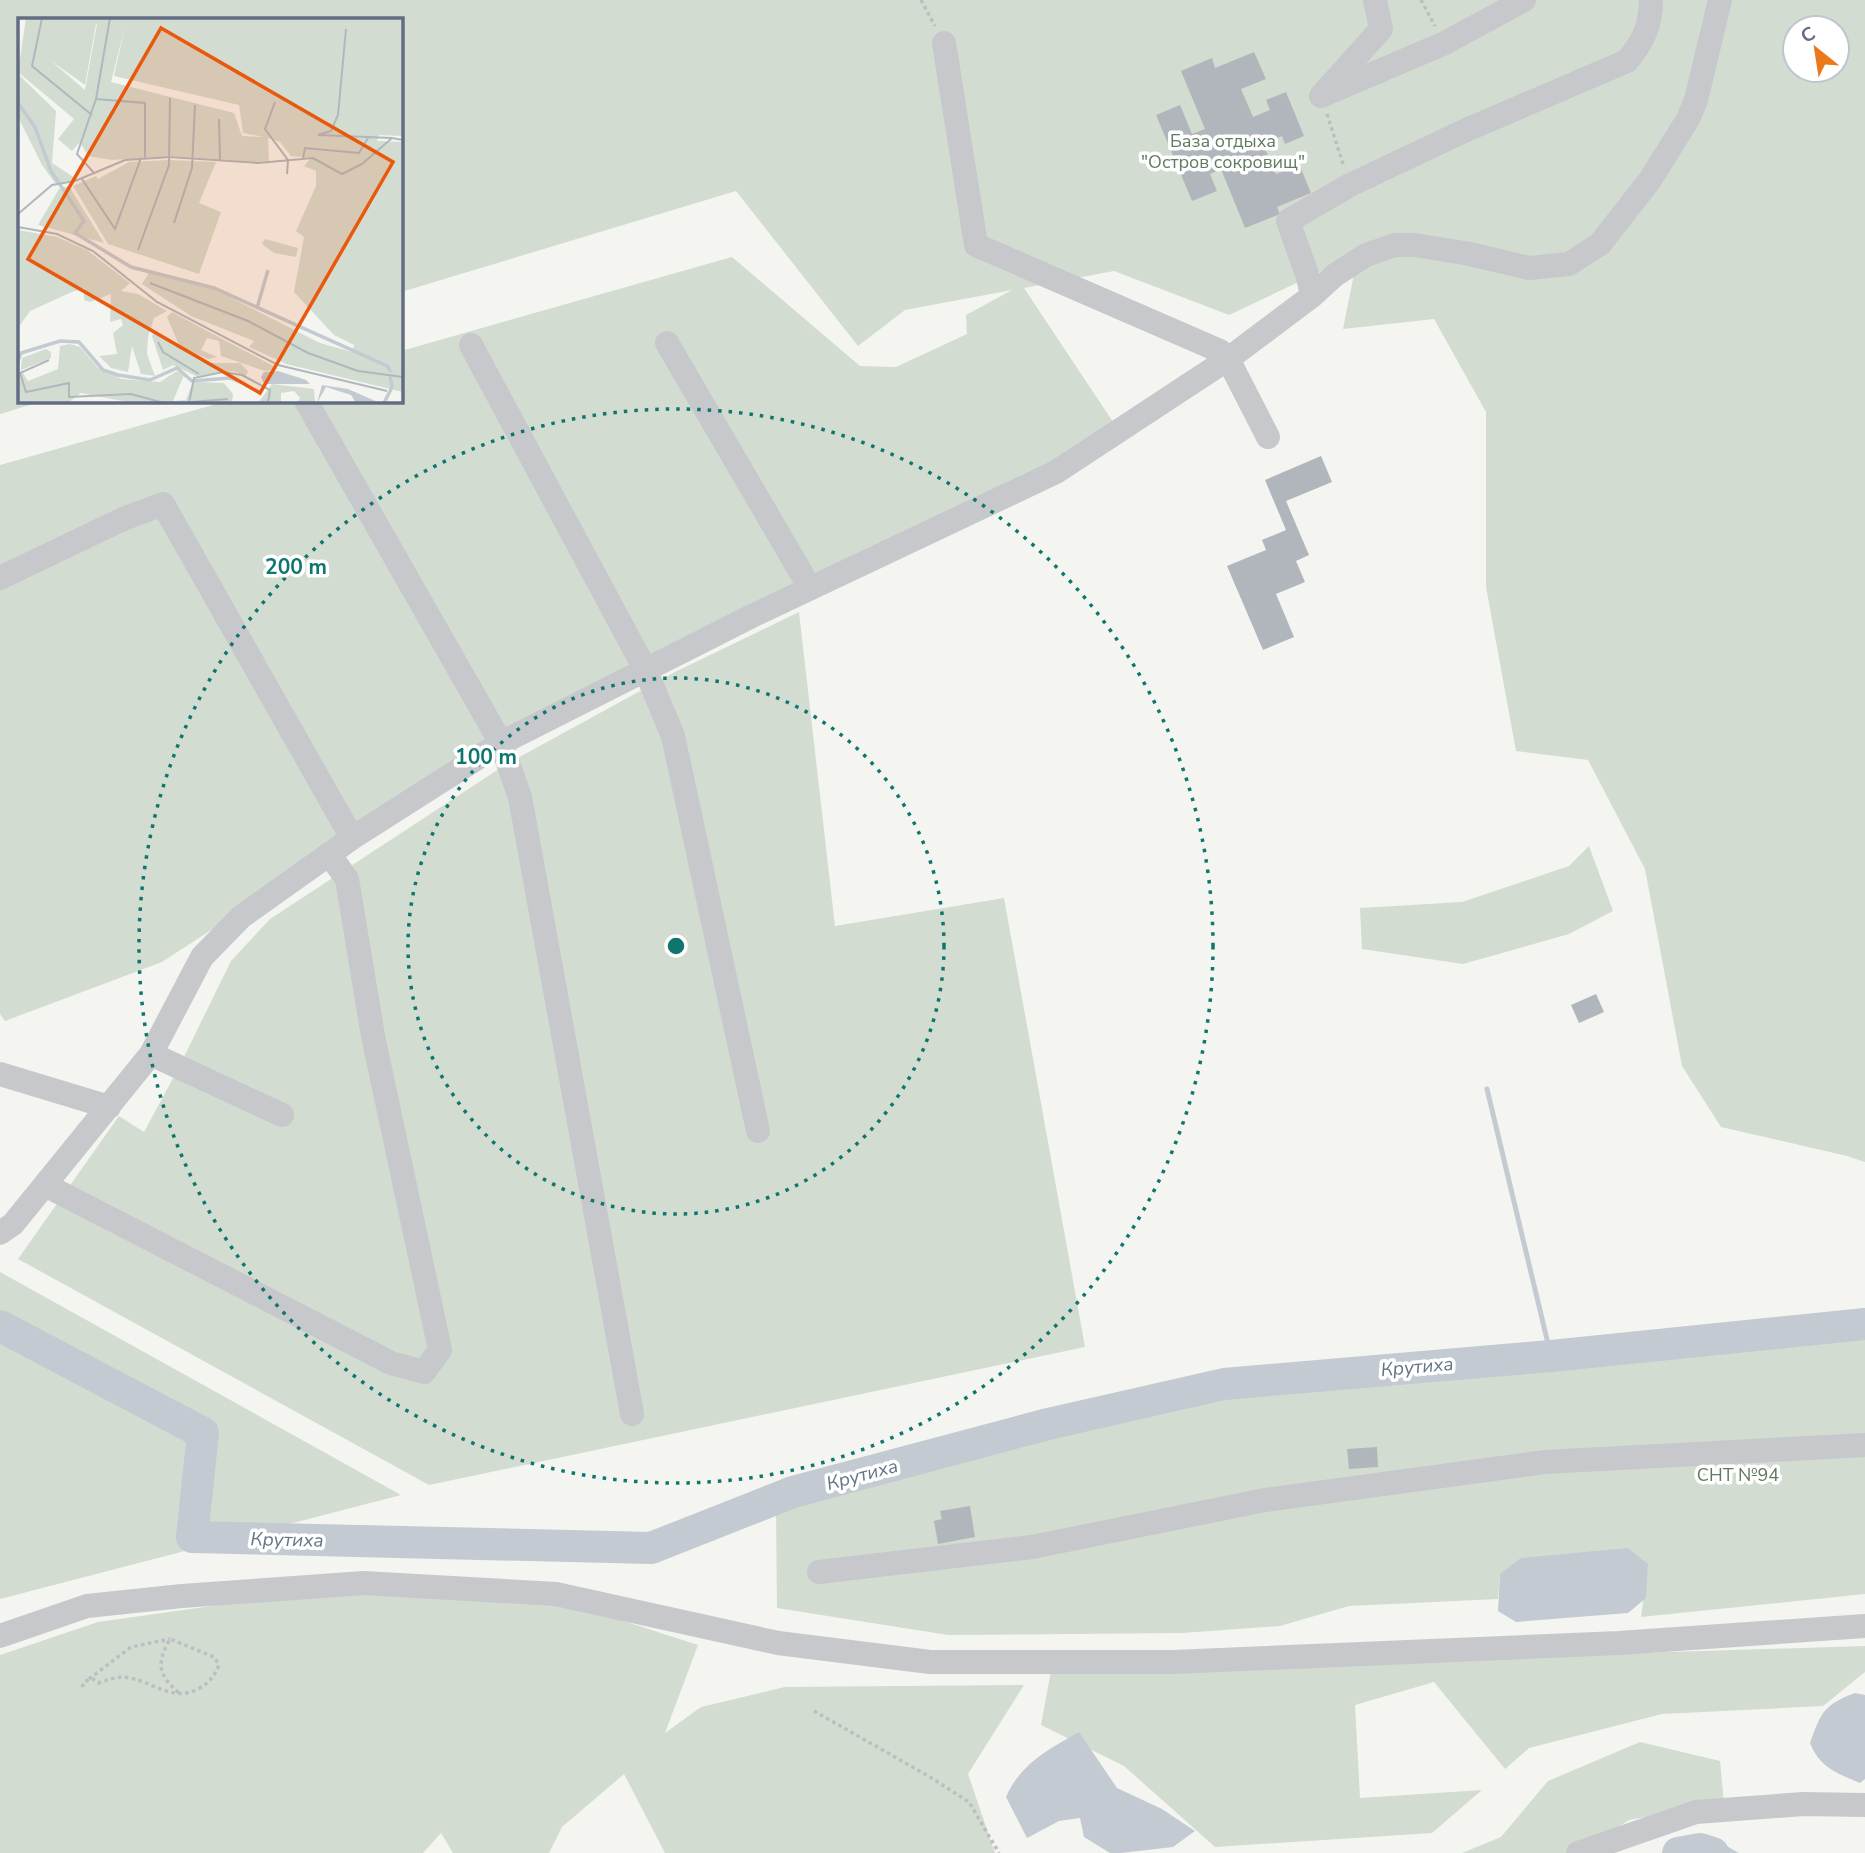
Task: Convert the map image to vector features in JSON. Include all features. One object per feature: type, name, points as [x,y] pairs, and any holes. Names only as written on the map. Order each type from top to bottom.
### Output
[{"type":"street","points":[[1321,96],[1381,29],[1375,0]]},
{"type":"street","points":[[1321,96],[1445,43],[1524,0]]},
{"type":"street","points":[[1312,296],[1288,221],[1350,184],[1464,131],[1627,61],[1646,33],[1651,0]]},
{"type":"street","points":[[0,1233],[13,1224],[151,1054],[202,957],[241,918],[352,838],[501,743],[810,588],[1056,472],[1228,359],[1312,296],[1335,275],[1366,255],[1395,246],[1415,245],[1529,268],[1569,264],[1600,244],[1650,180],[1688,119],[1696,100],[1720,0]]},
{"type":"street","points":[[944,43],[976,245],[1220,351],[1228,359],[1268,437]]},
{"type":"street","points":[[667,343],[810,588]]},
{"type":"street","points":[[471,345],[645,669],[673,736],[758,1132]]},
{"type":"street","points":[[307,402],[501,743],[520,797],[632,1414]]},
{"type":"street","points":[[0,579],[123,519],[163,504],[352,838]]},
{"type":"street","points":[[45,1185],[391,1363],[424,1372],[440,1350],[373,1036],[347,879],[329,854]]},
{"type":"street","points":[[151,1054],[282,1115]]},
{"type":"street","points":[[0,1074],[109,1107]]},
{"type":"street","points":[[819,1572],[1032,1547],[1265,1500],[1545,1462],[1865,1445]]},
{"type":"street","points":[[0,1636],[88,1606],[182,1596],[364,1583],[556,1594],[778,1643],[930,1662],[1186,1661],[1619,1643],[1865,1626]]},
{"type":"street","points":[[1578,1853],[1696,1811],[1803,1804],[1865,1805]]},
{"type":"path","points":[[921,0],[944,43]]},
{"type":"path","points":[[1421,0],[1445,43]]},
{"type":"path","points":[[1321,96],[1350,184]]},
{"type":"path","points":[[170,1639],[162,1656],[161,1672],[164,1679],[180,1694]]},
{"type":"path","points":[[82,1687],[85,1681],[131,1647],[170,1639],[214,1657],[219,1665],[210,1682],[188,1694],[165,1691],[131,1678],[114,1678],[98,1683],[93,1679],[85,1681]]},
{"type":"path","points":[[814,1711],[969,1802],[999,1853]]},
{"type":"green space","name":"База отдыха \"Остров сокровищ\"","points":[[0,0],[1865,0],[1865,1162],[1721,1127],[1682,1066],[1645,869],[1588,760],[1516,751],[1486,587],[1486,412],[1434,319],[1343,329],[1358,254],[1229,315],[1114,271],[1024,288],[1115,425],[1042,474],[525,725],[162,962],[5,1021],[0,1014],[0,465],[223,402],[402,402],[402,351],[732,257],[860,366],[896,367],[967,334],[966,315],[1012,290],[905,310],[858,346],[736,191],[402,292],[402,18],[18,18],[18,402],[40,402],[0,414]]},
{"type":"green space","points":[[799,612],[835,926],[1004,898],[1085,1347],[429,1485],[18,1259],[119,1116],[144,1132],[231,961],[270,919],[505,765],[673,673]]},
{"type":"green space","points":[[1589,846],[1613,911],[1569,934],[1463,964],[1362,949],[1360,908],[1462,902],[1569,866]]},
{"type":"green space","points":[[0,1272],[401,1495],[0,1599]]},
{"type":"green space","name":"СНТ №94","points":[[1865,1338],[1865,1594],[1641,1617],[1648,1564],[1500,1574],[1498,1599],[1349,1606],[1280,1626],[1182,1633],[948,1635],[777,1608],[776,1506],[1211,1391]]},
{"type":"green space","points":[[326,1590],[568,1603],[698,1645],[665,1733],[701,1707],[785,1687],[1024,1685],[968,1774],[995,1853],[665,1853],[624,1774],[562,1827],[549,1853],[453,1853],[441,1833],[423,1853],[0,1853],[0,1655],[98,1622]]},
{"type":"green space","points":[[1865,1646],[1865,1672],[1823,1706],[1662,1714],[1529,1748],[1505,1769],[1434,1682],[1355,1705],[1360,1798],[1482,1790],[1432,1833],[1215,1847],[1124,1766],[1041,1725],[1051,1671]]},
{"type":"green space","points":[[1640,1742],[1720,1761],[1724,1803],[1629,1820],[1578,1853],[1462,1853],[1501,1837],[1548,1781]]},
{"type":"shaded area","points":[[1628,1548],[1648,1564],[1646,1598],[1628,1613],[1516,1622],[1498,1611],[1500,1574],[1521,1558]]},
{"type":"shaded area","points":[[1855,1693],[1865,1695],[1865,1779],[1860,1783],[1824,1764],[1810,1743],[1825,1711]]},
{"type":"shaded area","points":[[1079,1732],[1117,1788],[1162,1809],[1195,1831],[1173,1847],[1121,1853],[1110,1853],[1084,1837],[1080,1818],[1059,1821],[1027,1838],[1006,1797],[1027,1766],[1046,1751]]},
{"type":"shaded area","points":[[1693,1834],[1723,1844],[1739,1853],[1691,1853]]},
{"type":"building","points":[[1254,52],[1266,79],[1241,89],[1253,117],[1270,110],[1266,100],[1286,92],[1304,136],[1285,144],[1282,136],[1263,144],[1276,174],[1299,164],[1311,193],[1277,207],[1280,214],[1245,228],[1221,169],[1210,174],[1217,191],[1192,201],[1156,115],[1180,105],[1192,134],[1205,129],[1181,71],[1212,58],[1215,68]]},
{"type":"building","points":[[1321,456],[1332,482],[1286,501],[1309,555],[1296,561],[1305,582],[1276,594],[1294,637],[1263,650],[1227,566],[1266,550],[1262,540],[1286,530],[1265,480]]},
{"type":"building","points":[[1596,994],[1604,1012],[1579,1023],[1571,1005]]},
{"type":"building","points":[[1377,1447],[1378,1467],[1349,1469],[1347,1449]]},
{"type":"building","points":[[970,1506],[975,1537],[938,1544],[934,1521],[942,1519],[940,1511]]},
{"type":"waterway","points":[[1487,1089],[1551,1356]]},
{"type":"waterway","name":"Крутиха","points":[[0,1326],[203,1433],[192,1537],[651,1548],[793,1492],[1048,1424],[1224,1384],[1551,1356],[1865,1324]]},
{"type":"waterway","points":[[1678,1853],[1700,1849],[1713,1853]]}]
